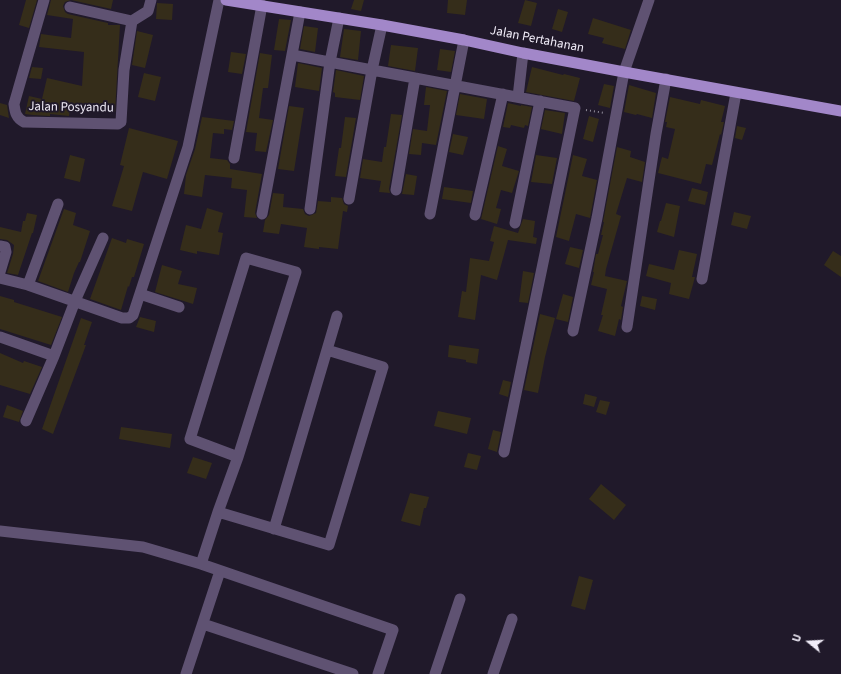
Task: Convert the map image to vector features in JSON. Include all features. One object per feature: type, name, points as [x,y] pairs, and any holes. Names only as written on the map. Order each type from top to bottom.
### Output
[{"type":"main road","name":"Jalan Pertahanan","points":[[226,0],[382,25],[736,93],[841,111]]},
{"type":"street","name":"Jalan Posyandu","points":[[44,0],[14,104],[15,113],[19,119],[24,122],[118,124],[121,122],[124,70],[132,21]]},
{"type":"street","points":[[70,7],[132,21],[148,11],[151,0]]},
{"type":"street","points":[[0,278],[28,285],[122,318],[129,318],[133,315],[188,147],[219,0]]},
{"type":"street","points":[[573,331],[598,218],[624,72],[648,0]]},
{"type":"street","points":[[234,158],[262,5]]},
{"type":"street","points":[[262,214],[300,12]]},
{"type":"street","points":[[310,209],[330,62],[339,18]]},
{"type":"street","points":[[349,199],[372,70],[382,25]]},
{"type":"street","points":[[430,214],[464,40]]},
{"type":"street","points":[[518,97],[523,53]]},
{"type":"street","points":[[292,55],[575,108],[504,452]]},
{"type":"street","points":[[396,190],[415,78]]},
{"type":"street","points":[[627,327],[656,134],[666,79]]},
{"type":"street","points":[[702,278],[736,93]]},
{"type":"street","points":[[476,215],[503,94]]},
{"type":"street","points":[[515,223],[540,101]]},
{"type":"street","points":[[28,285],[58,204]]},
{"type":"street","points":[[26,421],[54,356],[75,301],[103,238]]},
{"type":"street","points":[[0,246],[5,247],[6,252],[0,272]]},
{"type":"street","points":[[201,564],[238,457],[296,272],[246,258],[190,439],[238,457]]},
{"type":"street","points":[[140,294],[179,307]]},
{"type":"street","points":[[274,529],[336,316]]},
{"type":"street","points":[[0,337],[54,356]]},
{"type":"street","points":[[218,512],[329,545],[383,367],[326,350]]},
{"type":"street","points":[[0,532],[142,547],[201,564],[393,630],[378,674]]},
{"type":"street","points":[[186,674],[220,571]]},
{"type":"street","points":[[435,674],[460,599]]},
{"type":"street","points":[[493,674],[512,619]]},
{"type":"street","points":[[203,624],[353,674]]},
{"type":"path","points":[[575,108],[616,116]]},
{"type":"building","points":[[26,0],[37,0],[29,28],[19,25]]},
{"type":"building","points":[[51,0],[71,0],[65,2],[63,6],[65,12],[68,14],[108,23],[108,25],[120,25],[115,112],[70,110],[69,116],[25,114],[29,96],[42,99],[47,78],[82,86],[84,52],[39,47],[41,34],[71,38],[73,19],[47,15]]},
{"type":"building","points":[[71,0],[113,0],[111,9]]},
{"type":"building","points":[[354,0],[364,0],[361,11],[351,9]]},
{"type":"building","points":[[448,0],[467,0],[465,15],[447,13]]},
{"type":"building","points":[[525,0],[537,3],[531,26],[518,23]]},
{"type":"building","points":[[157,3],[173,4],[172,20],[156,19]]},
{"type":"building","points":[[558,9],[568,12],[562,32],[552,29]]},
{"type":"building","points":[[593,18],[631,30],[625,49],[602,43],[604,38],[588,34]]},
{"type":"building","points":[[279,19],[291,20],[285,51],[274,50]]},
{"type":"building","points":[[304,26],[318,28],[315,52],[300,49]]},
{"type":"building","points":[[344,29],[361,31],[358,60],[340,57]]},
{"type":"building","points":[[137,31],[153,35],[145,68],[132,65]]},
{"type":"building","points":[[391,45],[418,48],[415,71],[388,66]]},
{"type":"building","points":[[440,49],[455,51],[451,72],[437,70]]},
{"type":"building","points":[[231,52],[246,54],[242,74],[228,72]]},
{"type":"building","points":[[260,53],[272,55],[268,88],[263,88],[259,118],[273,120],[266,152],[255,151],[257,133],[246,132]]},
{"type":"building","points":[[298,63],[322,68],[319,91],[295,87]]},
{"type":"building","points":[[32,67],[43,68],[41,79],[29,78]]},
{"type":"building","points":[[532,67],[580,78],[574,101],[526,92]]},
{"type":"building","points":[[336,70],[364,76],[360,100],[335,97],[335,93],[333,92]]},
{"type":"building","points":[[144,73],[161,77],[155,101],[138,97]]},
{"type":"building","points":[[604,84],[614,86],[610,108],[598,105]]},
{"type":"building","points":[[629,85],[656,93],[652,118],[624,112]]},
{"type":"building","points":[[426,87],[447,91],[436,145],[422,143],[421,155],[409,154],[413,129],[427,131],[430,105],[424,105]]},
{"type":"building","points":[[460,94],[487,99],[484,119],[456,115]]},
{"type":"building","points":[[670,97],[700,104],[701,100],[725,106],[721,122],[724,122],[712,165],[706,164],[701,184],[658,173],[662,157],[668,159],[675,129],[666,127],[667,122],[665,122]]},
{"type":"building","points":[[0,103],[7,105],[9,118],[0,115]]},
{"type":"building","points":[[508,103],[532,107],[528,126],[525,125],[524,128],[511,125],[510,128],[503,127]]},
{"type":"building","points":[[289,106],[304,108],[294,171],[278,169]]},
{"type":"building","points":[[545,110],[565,113],[562,134],[541,129]]},
{"type":"building","points":[[391,114],[402,115],[389,189],[390,193],[379,192],[381,181],[360,178],[363,159],[382,162]]},
{"type":"building","points":[[589,116],[599,119],[593,142],[583,139]]},
{"type":"building","points":[[202,117],[234,121],[232,130],[224,129],[224,134],[213,133],[210,158],[227,160],[230,164],[230,169],[262,174],[255,213],[257,218],[244,217],[247,190],[231,188],[232,178],[205,175],[202,197],[184,194],[186,175],[195,149]]},
{"type":"building","points":[[345,117],[356,118],[346,177],[335,176],[339,148],[341,148]]},
{"type":"building","points":[[737,126],[746,128],[742,140],[735,138]]},
{"type":"building","points":[[129,128],[178,141],[167,179],[143,172],[132,211],[112,206],[124,166],[120,165]]},
{"type":"building","points":[[453,134],[468,137],[463,155],[449,152]]},
{"type":"building","points":[[498,146],[507,149],[502,166],[519,171],[512,193],[501,190],[496,208],[501,209],[497,224],[481,219]]},
{"type":"building","points":[[617,147],[631,151],[630,157],[645,162],[642,182],[627,178],[616,214],[621,216],[606,269],[605,276],[627,281],[621,306],[623,307],[621,320],[619,319],[615,336],[598,331],[603,315],[601,315],[607,289],[591,285],[596,254],[598,254],[603,235],[601,235],[603,222]]},
{"type":"building","points":[[70,155],[85,159],[80,182],[64,178]]},
{"type":"building","points":[[536,155],[557,158],[552,184],[531,182]]},
{"type":"building","points":[[573,155],[587,159],[582,176],[597,180],[590,218],[576,214],[569,241],[556,237]]},
{"type":"building","points":[[406,174],[417,176],[414,195],[402,194]]},
{"type":"building","points":[[444,187],[473,191],[471,203],[442,199]]},
{"type":"building","points":[[692,188],[708,192],[705,205],[688,201]]},
{"type":"building","points":[[273,193],[284,194],[283,207],[303,209],[305,214],[309,216],[316,213],[318,201],[331,202],[331,197],[342,198],[344,204],[348,206],[347,212],[343,211],[338,249],[304,247],[307,228],[281,224],[279,234],[263,232],[265,220],[269,215]]},
{"type":"building","points":[[666,203],[680,206],[674,237],[657,232]]},
{"type":"building","points":[[207,208],[223,213],[218,232],[223,233],[219,255],[197,251],[197,254],[180,250],[186,225],[201,229]]},
{"type":"building","points":[[64,209],[76,213],[73,225],[90,231],[68,292],[38,281]]},
{"type":"building","points":[[734,212],[751,216],[747,229],[731,225]]},
{"type":"building","points":[[27,213],[37,215],[33,233],[18,275],[7,273],[13,254],[14,245],[7,240],[0,239],[0,227],[21,232],[23,221],[25,221]]},
{"type":"building","points":[[523,219],[535,221],[533,237],[537,238],[536,244],[508,240],[497,280],[481,275],[475,320],[458,317],[462,291],[466,292],[470,258],[489,261],[494,242],[490,241],[494,226],[518,233]]},
{"type":"building","points":[[112,238],[126,243],[127,239],[144,244],[134,277],[132,277],[129,287],[128,286],[121,310],[90,299]]},
{"type":"building","points":[[570,247],[583,250],[579,268],[565,264]]},
{"type":"building","points":[[679,250],[697,254],[692,277],[695,277],[689,299],[669,294],[671,283],[646,276],[649,264],[674,270]]},
{"type":"building","points":[[833,251],[841,256],[841,277],[824,265]]},
{"type":"building","points":[[162,265],[182,271],[178,284],[197,288],[193,304],[155,292]]},
{"type":"building","points":[[523,271],[534,273],[528,303],[519,302]]},
{"type":"building","points":[[563,294],[573,297],[568,322],[556,319]]},
{"type":"building","points":[[0,296],[62,317],[51,345],[0,329]]},
{"type":"building","points":[[642,296],[657,299],[655,310],[640,306]]},
{"type":"building","points":[[540,314],[555,318],[538,393],[524,390]]},
{"type":"building","points":[[140,317],[156,321],[154,332],[136,327]]},
{"type":"building","points":[[81,318],[92,322],[84,345],[86,345],[53,434],[42,429]]},
{"type":"building","points":[[449,345],[479,349],[477,364],[466,362],[466,360],[448,357]]},
{"type":"building","points":[[0,353],[23,363],[24,361],[42,367],[30,394],[0,385]]},
{"type":"building","points":[[503,380],[511,382],[508,397],[499,394]]},
{"type":"building","points":[[585,394],[597,397],[594,407],[583,404]]},
{"type":"building","points":[[600,400],[610,402],[606,415],[596,412]]},
{"type":"building","points":[[7,405],[23,411],[19,422],[3,417]]},
{"type":"building","points":[[438,411],[471,418],[467,434],[434,426]]},
{"type":"building","points":[[121,427],[172,434],[170,448],[119,439]]},
{"type":"building","points":[[493,430],[501,432],[497,452],[488,449]]},
{"type":"building","points":[[468,453],[481,456],[477,470],[464,467]]},
{"type":"building","points":[[193,457],[212,463],[206,479],[187,473]]},
{"type":"building","points":[[601,484],[626,505],[614,520],[589,499]]},
{"type":"building","points":[[410,493],[429,497],[426,508],[424,508],[420,526],[401,521]]},
{"type":"building","points":[[579,576],[593,580],[585,610],[571,606]]}]
